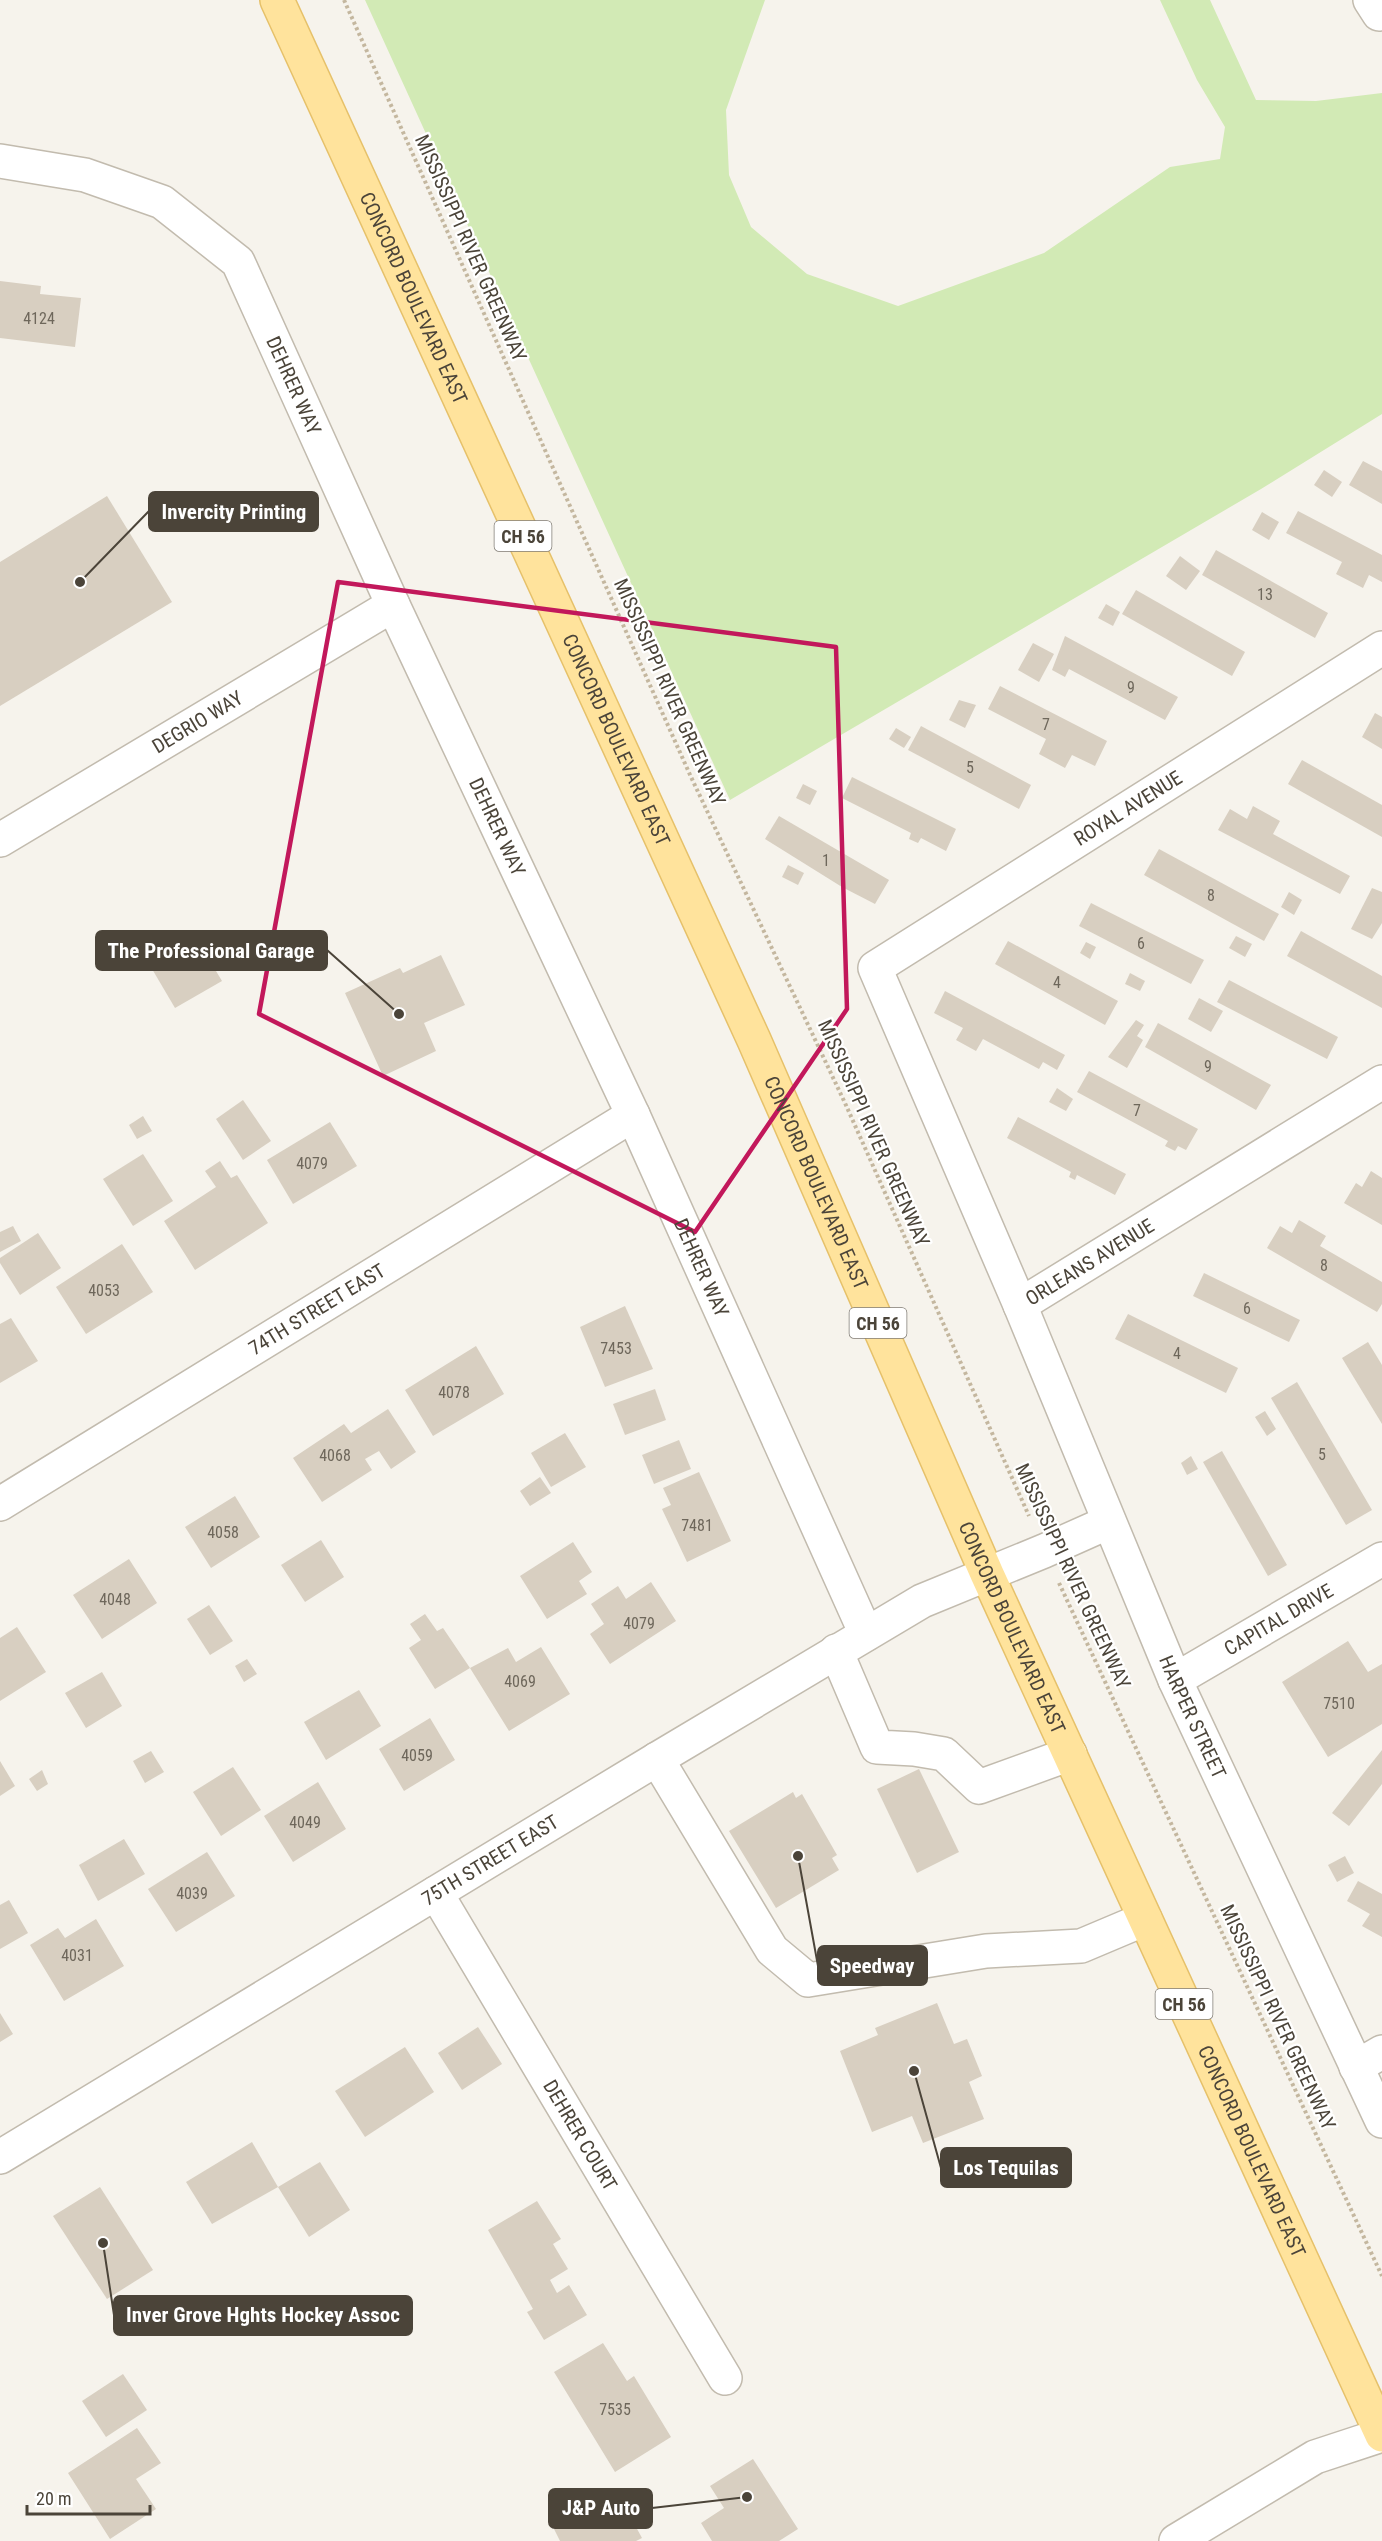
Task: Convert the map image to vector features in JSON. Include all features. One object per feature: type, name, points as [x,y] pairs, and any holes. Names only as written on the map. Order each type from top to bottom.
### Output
[{"type":"main road","name":"CONCORD BOULEVARD EAST","points":[[277,0],[754,1040],[987,1574],[1382,2435]]},
{"type":"street","name":"DEHRER WAY","points":[[0,160],[85,175],[162,202],[237,262],[393,605],[633,1115],[866,1634]]},
{"type":"street","name":"DEGRIO WAY","points":[[0,840],[393,605]]},
{"type":"street","name":"ROYAL AVENUE","points":[[875,968],[1382,648]]},
{"type":"street","name":"ORLEANS AVENUE","points":[[875,968],[1020,1305],[1382,1082]]},
{"type":"street","name":"74TH STREET EAST","points":[[0,1504],[633,1115]]},
{"type":"street","name":"HARPER STREET","points":[[1020,1305],[1175,1680],[1369,2060],[1382,2121]]},
{"type":"street","name":"75TH STREET EAST","points":[[0,2157],[922,1601],[1109,1522]]},
{"type":"street","name":"CAPITAL DRIVE","points":[[1175,1680],[1382,1559]]},
{"type":"street","points":[[836,1651],[877,1747],[914,1749],[944,1754],[980,1787],[1070,1754]]},
{"type":"street","points":[[657,1759],[772,1950],[808,1980],[986,1951],[1081,1946],[1145,1919]]},
{"type":"street","name":"DEHRER COURT","points":[[436,1893],[725,2378]]},
{"type":"street","points":[[1176,2541],[1315,2457],[1382,2435]]},
{"type":"path","name":"MISSISSIPPI RIVER GREENWAY","points":[[344,0],[691,777],[845,1103],[1044,1551],[1382,2276]]},
{"type":"highlighted area","points":[[338,582],[836,647],[847,1009],[695,1232],[259,1014]]},
{"type":"green space","points":[[365,0],[765,0],[726,110],[729,175],[751,227],[807,274],[898,306],[1044,253],[1170,167],[1220,159],[1225,127],[1197,80],[1160,0],[1210,0],[1256,100],[1316,101],[1382,93],[1382,414],[1261,489],[730,800]]},
{"type":"building","points":[[0,281],[41,286],[40,294],[81,298],[75,347],[0,338]]},
{"type":"building","points":[[1363,461],[1382,471],[1382,504],[1349,485]]},
{"type":"building","points":[[1324,470],[1342,482],[1332,497],[1314,485]]},
{"type":"building","points":[[107,496],[172,602],[0,706],[0,562]]},
{"type":"building","points":[[1298,511],[1382,555],[1382,582],[1369,575],[1363,588],[1336,574],[1342,562],[1286,533]]},
{"type":"building","points":[[1262,512],[1279,522],[1269,540],[1252,530]]},
{"type":"building","points":[[1216,550],[1328,613],[1315,638],[1202,575]]},
{"type":"building","points":[[1180,556],[1200,571],[1186,590],[1166,576]]},
{"type":"building","points":[[1136,590],[1245,652],[1232,676],[1122,614]]},
{"type":"building","points":[[1106,604],[1120,612],[1113,626],[1098,618]]},
{"type":"building","points":[[1065,636],[1178,697],[1165,720],[1069,669],[1065,677],[1052,670]]},
{"type":"building","points":[[1033,643],[1054,654],[1039,682],[1018,670]]},
{"type":"building","points":[[1000,686],[1107,741],[1095,766],[1072,755],[1065,768],[1039,754],[1046,739],[988,709]]},
{"type":"building","points":[[959,700],[976,705],[965,728],[949,720]]},
{"type":"building","points":[[1375,713],[1382,717],[1382,749],[1362,737]]},
{"type":"building","points":[[921,726],[1031,785],[1019,809],[908,750]]},
{"type":"building","points":[[896,728],[911,737],[904,748],[889,739]]},
{"type":"building","points":[[1302,760],[1382,805],[1382,837],[1288,784]]},
{"type":"building","points":[[852,777],[956,829],[946,851],[921,838],[918,843],[909,839],[911,833],[842,798]]},
{"type":"building","points":[[803,784],[817,791],[810,805],[796,798]]},
{"type":"building","points":[[1253,806],[1280,821],[1273,834],[1350,876],[1340,894],[1218,830],[1230,809],[1247,819]]},
{"type":"building","points":[[779,816],[889,880],[875,904],[842,887],[765,839]]},
{"type":"building","points":[[1159,849],[1279,914],[1264,941],[1144,875]]},
{"type":"building","points":[[788,865],[804,873],[798,885],[782,877]]},
{"type":"building","points":[[1372,888],[1382,892],[1382,923],[1372,939],[1351,929]]},
{"type":"building","points":[[1289,892],[1302,900],[1294,915],[1281,907]]},
{"type":"building","points":[[1091,903],[1204,960],[1191,984],[1079,926]]},
{"type":"building","points":[[192,931],[222,981],[175,1008],[145,957]]},
{"type":"building","points":[[1301,931],[1382,976],[1382,1008],[1287,956]]},
{"type":"building","points":[[1236,936],[1252,944],[1245,957],[1229,948]]},
{"type":"building","points":[[1008,941],[1118,1001],[1105,1025],[995,964]]},
{"type":"building","points":[[1086,942],[1096,947],[1090,959],[1080,953]]},
{"type":"building","points":[[441,955],[465,1005],[424,1023],[436,1051],[383,1076],[345,993],[400,968],[403,973]]},
{"type":"building","points":[[1130,973],[1145,981],[1140,991],[1125,984]]},
{"type":"building","points":[[1229,980],[1338,1037],[1327,1059],[1217,1002]]},
{"type":"building","points":[[945,991],[1065,1055],[1057,1070],[1043,1062],[1039,1069],[983,1039],[976,1051],[956,1040],[963,1028],[934,1013]]},
{"type":"building","points":[[1199,998],[1223,1011],[1211,1032],[1188,1019]]},
{"type":"building","points":[[1136,1020],[1144,1025],[1137,1036],[1143,1040],[1127,1068],[1108,1057]]},
{"type":"building","points":[[1158,1023],[1271,1085],[1256,1110],[1145,1047]]},
{"type":"building","points":[[1089,1071],[1198,1129],[1186,1150],[1178,1146],[1175,1151],[1165,1146],[1168,1141],[1077,1092]]},
{"type":"building","points":[[1057,1088],[1073,1099],[1066,1111],[1049,1102]]},
{"type":"building","points":[[243,1100],[271,1141],[243,1160],[216,1119]]},
{"type":"building","points":[[143,1116],[152,1131],[137,1139],[129,1125]]},
{"type":"building","points":[[1018,1117],[1126,1174],[1115,1195],[1077,1175],[1075,1180],[1069,1177],[1071,1172],[1007,1138]]},
{"type":"building","points":[[330,1122],[357,1166],[293,1204],[267,1160]]},
{"type":"building","points":[[143,1154],[173,1201],[133,1226],[103,1179]]},
{"type":"building","points":[[220,1161],[231,1178],[237,1175],[268,1223],[195,1270],[164,1221],[216,1187],[205,1171]]},
{"type":"building","points":[[1371,1171],[1382,1178],[1382,1225],[1344,1203],[1356,1183],[1362,1187]]},
{"type":"building","points":[[1299,1220],[1326,1236],[1320,1246],[1382,1282],[1382,1304],[1377,1312],[1267,1248],[1280,1226],[1292,1233]]},
{"type":"building","points":[[13,1226],[21,1241],[0,1252],[0,1232]]},
{"type":"building","points":[[38,1233],[61,1268],[20,1295],[0,1263],[0,1258]]},
{"type":"building","points":[[122,1244],[153,1292],[86,1334],[56,1287]]},
{"type":"building","points":[[1204,1273],[1300,1320],[1289,1342],[1193,1296]]},
{"type":"building","points":[[625,1306],[653,1369],[605,1387],[580,1327]]},
{"type":"building","points":[[1128,1314],[1238,1368],[1226,1393],[1115,1339]]},
{"type":"building","points":[[11,1318],[38,1361],[0,1383],[0,1324]]},
{"type":"building","points":[[1368,1342],[1382,1365],[1382,1424],[1342,1358]]},
{"type":"building","points":[[476,1346],[504,1394],[433,1436],[405,1390]]},
{"type":"building","points":[[1297,1382],[1372,1510],[1346,1525],[1271,1398]]},
{"type":"building","points":[[655,1389],[666,1420],[625,1435],[613,1404]]},
{"type":"building","points":[[388,1409],[416,1452],[391,1469],[379,1451],[365,1459],[372,1470],[322,1502],[293,1458],[344,1424],[351,1433]]},
{"type":"building","points":[[1265,1411],[1276,1429],[1267,1436],[1255,1417]]},
{"type":"building","points":[[565,1433],[586,1467],[551,1487],[531,1453]]},
{"type":"building","points":[[679,1440],[691,1469],[654,1484],[642,1455]]},
{"type":"building","points":[[1222,1451],[1287,1565],[1268,1576],[1203,1462]]},
{"type":"building","points":[[1191,1456],[1198,1469],[1187,1475],[1181,1463]]},
{"type":"building","points":[[699,1472],[731,1541],[687,1562],[662,1509],[671,1505],[663,1488]]},
{"type":"building","points":[[540,1477],[551,1493],[530,1506],[520,1491]]},
{"type":"building","points":[[235,1496],[260,1537],[211,1568],[185,1527]]},
{"type":"building","points":[[321,1540],[344,1577],[305,1602],[281,1565]]},
{"type":"building","points":[[573,1542],[592,1572],[579,1581],[587,1594],[547,1619],[520,1576]]},
{"type":"building","points":[[129,1559],[157,1603],[102,1639],[73,1595]]},
{"type":"building","points":[[651,1582],[676,1621],[610,1664],[590,1634],[604,1624],[591,1604],[618,1586],[626,1599]]},
{"type":"building","points":[[209,1605],[233,1641],[210,1655],[187,1619]]},
{"type":"building","points":[[425,1614],[437,1631],[443,1628],[470,1668],[435,1689],[409,1648],[421,1640],[410,1624]]},
{"type":"building","points":[[17,1627],[46,1672],[0,1701],[0,1638]]},
{"type":"building","points":[[1348,1641],[1368,1672],[1382,1664],[1382,1724],[1328,1757],[1282,1682]]},
{"type":"building","points":[[541,1647],[570,1694],[509,1731],[470,1668],[508,1648],[516,1662]]},
{"type":"building","points":[[247,1659],[257,1674],[244,1682],[235,1666]]},
{"type":"building","points":[[102,1672],[122,1706],[86,1728],[65,1693]]},
{"type":"building","points":[[359,1690],[381,1726],[326,1760],[304,1722]]},
{"type":"building","points":[[430,1718],[455,1760],[404,1791],[379,1749]]},
{"type":"building","points":[[1382,1750],[1382,1784],[1349,1826],[1332,1813]]},
{"type":"building","points":[[151,1751],[164,1772],[145,1783],[133,1761]]},
{"type":"building","points":[[0,1761],[15,1786],[0,1796]]},
{"type":"building","points":[[233,1767],[261,1810],[221,1836],[193,1792]]},
{"type":"building","points":[[919,1769],[959,1852],[917,1873],[877,1789]]},
{"type":"building","points":[[42,1770],[48,1784],[37,1791],[29,1779]]},
{"type":"building","points":[[318,1782],[346,1829],[293,1862],[264,1816]]},
{"type":"building","points":[[793,1792],[796,1798],[802,1794],[837,1855],[832,1858],[839,1870],[776,1908],[729,1831]]},
{"type":"building","points":[[124,1839],[145,1874],[98,1901],[79,1865]]},
{"type":"building","points":[[207,1852],[235,1896],[176,1932],[148,1889]]},
{"type":"building","points":[[1345,1856],[1354,1873],[1337,1882],[1328,1865]]},
{"type":"building","points":[[1358,1881],[1382,1894],[1382,1937],[1362,1926],[1370,1914],[1347,1901]]},
{"type":"building","points":[[9,1900],[28,1933],[0,1949],[0,1905]]},
{"type":"building","points":[[96,1919],[124,1966],[64,2001],[30,1945],[58,1928],[65,1938]]},
{"type":"building","points":[[937,2003],[954,2044],[967,2039],[982,2076],[969,2082],[984,2119],[923,2143],[912,2116],[872,2132],[840,2051],[878,2035],[875,2028]]},
{"type":"building","points":[[0,2013],[13,2034],[0,2042]]},
{"type":"building","points":[[478,2027],[502,2064],[462,2090],[438,2053]]},
{"type":"building","points":[[405,2047],[434,2092],[365,2137],[335,2091]]},
{"type":"building","points":[[252,2142],[278,2187],[212,2224],[186,2182]]},
{"type":"building","points":[[320,2162],[350,2210],[309,2237],[278,2187]]},
{"type":"building","points":[[100,2187],[153,2270],[107,2299],[53,2216]]},
{"type":"building","points":[[537,2201],[561,2239],[553,2244],[568,2269],[550,2280],[557,2293],[569,2285],[587,2315],[544,2340],[527,2312],[533,2309],[488,2230]]},
{"type":"building","points":[[603,2343],[627,2381],[634,2376],[671,2437],[615,2472],[554,2372]]},
{"type":"building","points":[[123,2374],[147,2410],[106,2437],[82,2401]]},
{"type":"building","points":[[137,2428],[161,2463],[136,2479],[156,2509],[110,2539],[68,2473]]},
{"type":"building","points":[[753,2459],[798,2529],[779,2541],[712,2541],[701,2523],[724,2508],[710,2486]]},
{"type":"building","points":[[618,2494],[642,2538],[636,2541],[560,2541],[554,2529]]},
{"type":"place","name":"Invercity Printing","points":[[80,582]]},
{"type":"place","name":"The Professional Garage","points":[[399,1014]]},
{"type":"place","name":"Speedway","points":[[798,1856]]},
{"type":"place","name":"Los Tequilas","points":[[914,2071]]},
{"type":"place","name":"Inver Grove Hghts Hockey Assoc","points":[[103,2243]]},
{"type":"place","name":"J&P Auto","points":[[747,2497]]}]
